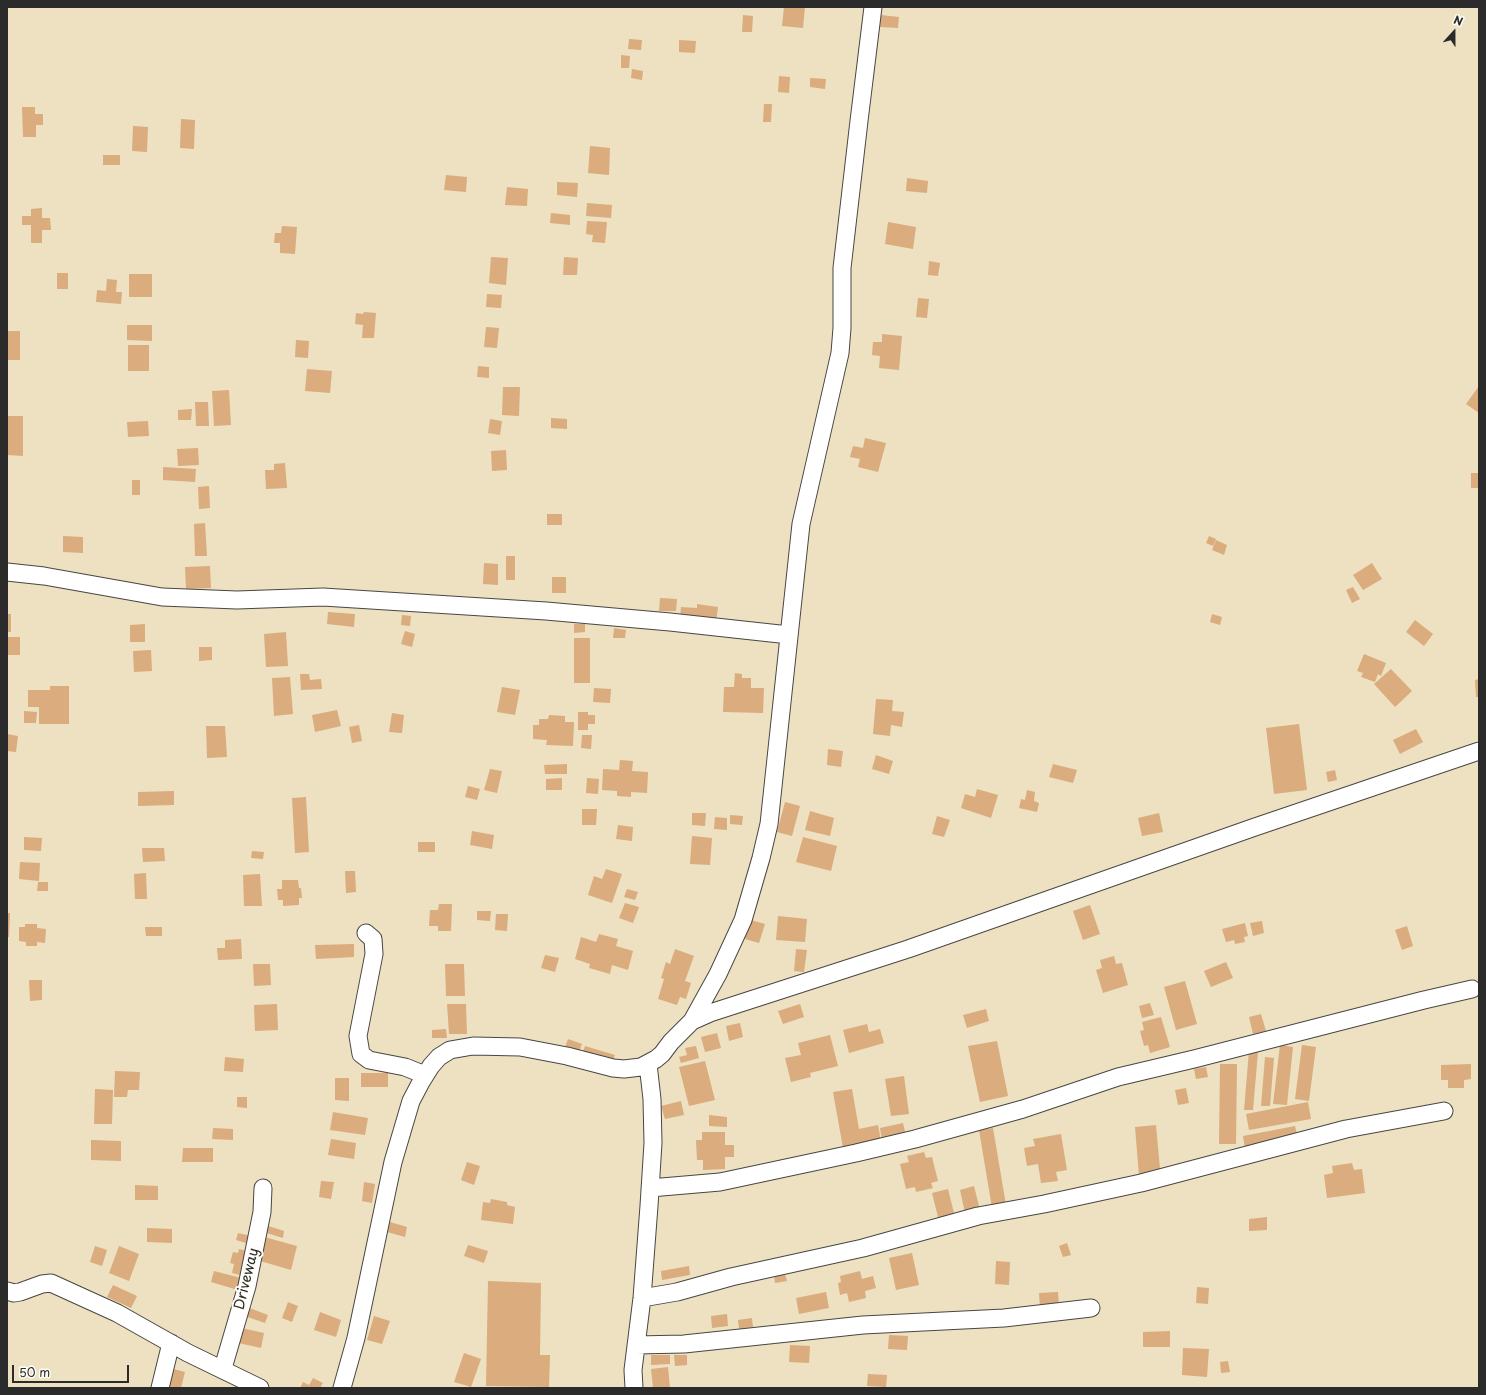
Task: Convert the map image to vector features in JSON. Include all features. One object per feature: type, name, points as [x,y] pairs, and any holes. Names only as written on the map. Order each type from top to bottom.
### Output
[{"type":"street","points":[[342,1388],[356,1338],[393,1162],[411,1101],[425,1075],[439,1056],[450,1050],[473,1046],[503,1046],[534,1049],[624,1069],[641,1067],[648,1064],[662,1054],[684,1028],[692,1021],[718,974],[743,920],[769,824],[801,524],[840,353],[842,328],[842,268],[873,7]]},
{"type":"street","points":[[7,572],[44,576],[162,597],[237,600],[323,597],[546,611],[670,622],[789,635]]},
{"type":"street","points":[[692,1021],[723,1009],[908,949],[1269,822],[1479,751]]},
{"type":"street","points":[[366,933],[373,939],[374,954],[358,1036],[361,1054],[369,1060],[405,1067],[425,1075]]},
{"type":"street","points":[[650,1188],[720,1182],[856,1154],[1023,1109],[1118,1077],[1472,989]]},
{"type":"street","points":[[634,1388],[633,1370],[642,1298],[653,1143],[652,1099],[648,1064]]},
{"type":"street","points":[[642,1298],[677,1292],[751,1272],[863,1248],[978,1216],[1044,1204],[1141,1183],[1346,1129],[1444,1111]]},
{"type":"street","name":"Driveway","points":[[223,1368],[246,1286],[262,1212],[262,1188]]},
{"type":"street","points":[[7,1291],[10,1293],[20,1292],[42,1284],[51,1283],[117,1313],[171,1342],[188,1353],[223,1368],[260,1388]]},
{"type":"street","points":[[636,1345],[684,1344],[863,1325],[982,1320],[1091,1308]]},
{"type":"street","points":[[160,1388],[171,1342]]},
{"type":"building","points":[[784,7],[805,7],[803,28],[782,26]]},
{"type":"building","points":[[743,15],[753,16],[752,32],[742,32]]},
{"type":"building","points":[[881,15],[899,17],[898,28],[880,27]]},
{"type":"building","points":[[629,39],[642,40],[641,50],[628,49]]},
{"type":"building","points":[[679,40],[696,41],[695,53],[679,52]]},
{"type":"building","points":[[621,55],[630,56],[629,68],[621,68]]},
{"type":"building","points":[[632,69],[643,71],[642,80],[631,78]]},
{"type":"building","points":[[779,76],[790,77],[789,93],[778,92]]},
{"type":"building","points":[[810,78],[826,79],[825,89],[810,87]]},
{"type":"building","points":[[764,104],[772,104],[771,122],[763,122]]},
{"type":"building","points":[[22,107],[35,107],[35,114],[43,114],[43,125],[36,125],[36,137],[23,137]]},
{"type":"building","points":[[181,119],[195,120],[194,149],[180,148]]},
{"type":"building","points":[[133,126],[148,127],[147,152],[132,151]]},
{"type":"building","points":[[590,146],[610,148],[609,175],[588,173]]},
{"type":"building","points":[[103,155],[120,155],[120,165],[103,165]]},
{"type":"building","points":[[446,175],[467,177],[466,192],[444,190]]},
{"type":"building","points":[[907,178],[928,181],[927,193],[906,191]]},
{"type":"building","points":[[557,182],[578,183],[577,197],[557,195]]},
{"type":"building","points":[[507,187],[528,189],[527,206],[505,205]]},
{"type":"building","points":[[587,203],[612,205],[611,218],[586,216]]},
{"type":"building","points":[[42,208],[42,218],[50,218],[51,230],[42,230],[42,243],[31,243],[31,225],[22,225],[22,216],[31,216],[31,209]]},
{"type":"building","points":[[551,213],[570,215],[570,225],[550,223]]},
{"type":"building","points":[[587,221],[607,222],[605,243],[592,242],[593,235],[586,234]]},
{"type":"building","points":[[888,222],[916,227],[913,249],[885,244]]},
{"type":"building","points":[[282,226],[297,227],[295,254],[280,253],[280,243],[274,243],[275,233],[281,233]]},
{"type":"building","points":[[491,257],[508,258],[506,285],[489,283]]},
{"type":"building","points":[[564,257],[578,258],[577,275],[563,275]]},
{"type":"building","points":[[929,261],[940,263],[938,276],[928,275]]},
{"type":"building","points":[[57,273],[68,273],[68,289],[57,289]]},
{"type":"building","points":[[129,274],[152,274],[152,297],[129,297]]},
{"type":"building","points":[[107,279],[117,280],[116,292],[122,292],[121,304],[96,302],[97,290],[106,291]]},
{"type":"building","points":[[487,294],[502,295],[501,308],[486,307]]},
{"type":"building","points":[[918,298],[929,299],[927,318],[916,317]]},
{"type":"building","points":[[364,312],[376,313],[374,338],[362,338],[363,325],[355,324],[356,313],[363,314]]},
{"type":"building","points":[[127,325],[152,325],[152,341],[127,340]]},
{"type":"building","points":[[486,327],[499,328],[497,348],[484,347]]},
{"type":"building","points":[[8,331],[20,331],[20,360],[8,360]]},
{"type":"building","points":[[882,334],[902,336],[899,370],[879,368],[880,356],[872,355],[873,342],[882,342]]},
{"type":"building","points":[[296,340],[309,341],[308,358],[295,357]]},
{"type":"building","points":[[128,345],[149,345],[149,371],[128,371]]},
{"type":"building","points":[[478,366],[489,367],[489,378],[477,377]]},
{"type":"building","points":[[307,369],[332,371],[330,393],[305,391]]},
{"type":"building","points":[[1479,386],[1479,413],[1466,404]]},
{"type":"building","points":[[503,387],[520,387],[519,416],[502,415]]},
{"type":"building","points":[[229,390],[231,425],[214,426],[212,391]]},
{"type":"building","points":[[195,402],[208,402],[209,426],[196,426]]},
{"type":"building","points":[[192,409],[191,420],[178,420],[178,410]]},
{"type":"building","points":[[7,416],[23,416],[23,456],[7,455]]},
{"type":"building","points":[[551,418],[567,419],[567,429],[551,428]]},
{"type":"building","points":[[490,419],[502,421],[500,435],[488,433]]},
{"type":"building","points":[[148,421],[149,436],[128,437],[127,422]]},
{"type":"building","points":[[865,438],[886,443],[878,472],[858,467],[860,459],[850,457],[853,446],[863,448]]},
{"type":"building","points":[[198,448],[199,465],[178,466],[177,449]]},
{"type":"building","points":[[506,450],[507,470],[492,471],[491,451]]},
{"type":"building","points":[[285,463],[287,488],[266,489],[265,470],[274,470],[274,464]]},
{"type":"building","points":[[163,467],[196,469],[195,482],[163,480]]},
{"type":"building","points":[[1471,473],[1479,473],[1479,488],[1471,488]]},
{"type":"building","points":[[132,480],[140,480],[140,495],[132,495]]},
{"type":"building","points":[[209,486],[210,508],[199,509],[198,487]]},
{"type":"building","points":[[547,514],[562,514],[562,525],[547,525]]},
{"type":"building","points":[[205,523],[207,556],[195,556],[194,524]]},
{"type":"building","points":[[63,536],[83,537],[83,553],[63,552]]},
{"type":"building","points":[[1209,536],[1216,539],[1213,546],[1206,543]]},
{"type":"building","points":[[1216,540],[1227,545],[1224,555],[1212,550]]},
{"type":"building","points":[[506,556],[515,556],[515,580],[506,580]]},
{"type":"building","points":[[484,563],[498,564],[498,585],[483,584]]},
{"type":"building","points":[[1372,563],[1382,579],[1363,590],[1353,575]]},
{"type":"building","points":[[210,566],[211,588],[186,589],[185,567]]},
{"type":"building","points":[[552,577],[566,577],[566,593],[552,593]]},
{"type":"building","points":[[1353,587],[1360,599],[1352,603],[1346,590]]},
{"type":"building","points":[[660,598],[677,599],[676,611],[659,611]]},
{"type":"building","points":[[697,604],[718,607],[716,623],[680,618],[681,607],[697,608]]},
{"type":"building","points":[[328,612],[355,614],[354,627],[327,624]]},
{"type":"building","points":[[7,614],[11,614],[11,632],[7,632]]},
{"type":"building","points":[[1212,614],[1222,617],[1220,625],[1210,622]]},
{"type":"building","points":[[402,615],[411,616],[410,626],[401,625]]},
{"type":"building","points":[[1415,620],[1433,634],[1424,646],[1406,632]]},
{"type":"building","points":[[145,624],[145,642],[130,642],[130,625]]},
{"type":"building","points":[[574,624],[585,624],[585,632],[574,633]]},
{"type":"building","points":[[614,628],[626,630],[625,638],[613,638]]},
{"type":"building","points":[[405,631],[415,634],[412,647],[401,644]]},
{"type":"building","points":[[286,632],[288,666],[266,667],[264,634]]},
{"type":"building","points":[[7,637],[20,637],[20,655],[7,655]]},
{"type":"building","points":[[574,638],[590,638],[590,683],[574,683]]},
{"type":"building","points":[[199,647],[212,647],[212,660],[199,661]]},
{"type":"building","points":[[151,650],[152,671],[134,672],[133,651]]},
{"type":"building","points":[[1364,654],[1386,663],[1381,676],[1378,674],[1375,682],[1361,677],[1363,673],[1357,671]]},
{"type":"building","points":[[1391,669],[1412,691],[1395,707],[1374,684]]},
{"type":"building","points":[[735,673],[742,674],[742,678],[751,678],[751,688],[764,688],[763,713],[723,712],[724,687],[734,687]]},
{"type":"building","points":[[300,674],[309,674],[310,680],[321,679],[322,689],[301,690]]},
{"type":"building","points":[[290,677],[293,714],[274,716],[272,678]]},
{"type":"building","points":[[1479,679],[1479,697],[1476,697],[1475,680]]},
{"type":"building","points":[[50,686],[69,686],[69,724],[39,724],[39,707],[28,707],[28,690],[50,690]]},
{"type":"building","points":[[502,687],[520,690],[515,715],[497,712]]},
{"type":"building","points":[[594,688],[611,689],[610,703],[593,702]]},
{"type":"building","points":[[876,699],[893,700],[892,711],[904,712],[902,727],[891,725],[890,736],[873,734]]},
{"type":"building","points":[[337,710],[341,726],[315,732],[312,715]]},
{"type":"building","points":[[24,711],[37,712],[36,723],[24,723]]},
{"type":"building","points":[[578,712],[588,712],[588,715],[595,715],[595,724],[588,724],[588,730],[578,730]]},
{"type":"building","points":[[392,713],[404,715],[402,733],[389,732]]},
{"type":"building","points":[[549,715],[565,716],[565,722],[574,722],[573,746],[546,745],[547,740],[533,739],[533,725],[539,725],[539,719],[548,719]]},
{"type":"building","points":[[1299,724],[1307,790],[1274,794],[1266,728]]},
{"type":"building","points":[[359,725],[362,741],[352,743],[349,727]]},
{"type":"building","points":[[206,726],[225,726],[227,757],[207,758]]},
{"type":"building","points":[[1416,729],[1423,742],[1400,754],[1393,740]]},
{"type":"building","points":[[7,734],[18,736],[16,752],[7,751]]},
{"type":"building","points":[[582,735],[592,735],[591,749],[581,748]]},
{"type":"building","points":[[828,749],[843,751],[841,767],[827,765]]},
{"type":"building","points":[[876,755],[893,761],[889,774],[872,769]]},
{"type":"building","points":[[620,760],[633,761],[632,771],[648,772],[647,793],[631,792],[631,797],[617,796],[617,791],[602,790],[603,769],[619,770]]},
{"type":"building","points":[[567,764],[567,774],[545,774],[544,765]]},
{"type":"building","points":[[1053,764],[1077,770],[1073,783],[1049,777]]},
{"type":"building","points":[[490,769],[502,771],[497,793],[484,790]]},
{"type":"building","points":[[1335,770],[1337,780],[1328,782],[1326,772]]},
{"type":"building","points":[[562,778],[562,790],[546,790],[546,779]]},
{"type":"building","points":[[587,778],[599,779],[598,794],[586,793]]},
{"type":"building","points":[[468,786],[480,789],[477,800],[465,797]]},
{"type":"building","points":[[977,789],[998,795],[991,818],[961,808],[965,794],[975,797]]},
{"type":"building","points":[[1027,790],[1035,792],[1034,801],[1039,803],[1037,812],[1019,808],[1021,799],[1025,800]]},
{"type":"building","points":[[174,791],[174,805],[138,806],[138,792]]},
{"type":"building","points":[[306,797],[309,852],[295,853],[292,798]]},
{"type":"building","points":[[785,802],[800,806],[792,836],[777,832]]},
{"type":"building","points":[[582,809],[597,809],[596,825],[582,825]]},
{"type":"building","points":[[810,811],[834,818],[830,836],[805,830]]},
{"type":"building","points":[[692,813],[706,813],[705,826],[692,825]]},
{"type":"building","points":[[1159,813],[1163,832],[1142,836],[1138,818]]},
{"type":"building","points":[[730,815],[743,816],[742,825],[730,824]]},
{"type":"building","points":[[937,816],[950,820],[944,837],[932,834]]},
{"type":"building","points":[[715,817],[727,818],[727,830],[714,829]]},
{"type":"building","points":[[618,825],[633,827],[632,841],[616,839]]},
{"type":"building","points":[[472,831],[494,835],[492,849],[470,845]]},
{"type":"building","points":[[692,836],[712,838],[710,865],[690,864]]},
{"type":"building","points":[[24,837],[42,838],[41,851],[24,850]]},
{"type":"building","points":[[803,837],[837,846],[831,871],[796,862]]},
{"type":"building","points":[[418,842],[435,842],[435,852],[418,852]]},
{"type":"building","points":[[142,848],[164,848],[165,861],[143,862]]},
{"type":"building","points":[[252,851],[264,852],[263,859],[251,858]]},
{"type":"building","points":[[20,862],[40,863],[39,881],[19,879]]},
{"type":"building","points":[[606,869],[622,874],[612,903],[588,895],[594,876],[602,879]]},
{"type":"building","points":[[345,871],[355,871],[356,892],[346,893]]},
{"type":"building","points":[[146,873],[147,899],[135,899],[134,874]]},
{"type":"building","points":[[260,874],[262,906],[244,906],[243,875]]},
{"type":"building","points":[[282,880],[298,880],[302,898],[299,898],[299,905],[283,906],[283,900],[278,900],[277,889],[282,889]]},
{"type":"building","points":[[38,882],[48,882],[48,891],[37,891]]},
{"type":"building","points":[[627,889],[638,892],[635,900],[624,897]]},
{"type":"building","points":[[625,903],[639,907],[633,923],[619,918]]},
{"type":"building","points":[[439,904],[452,904],[451,931],[438,931],[438,926],[429,926],[430,910],[438,910]]},
{"type":"building","points":[[1090,905],[1100,934],[1083,940],[1073,911]]},
{"type":"building","points":[[477,911],[491,911],[490,921],[477,920]]},
{"type":"building","points":[[7,913],[10,913],[9,937],[7,937]]},
{"type":"building","points":[[496,914],[508,914],[507,931],[495,930]]},
{"type":"building","points":[[778,916],[807,919],[805,942],[776,940]]},
{"type":"building","points":[[751,920],[765,924],[759,943],[745,939]]},
{"type":"building","points":[[1262,921],[1264,933],[1253,936],[1250,923]]},
{"type":"building","points":[[1245,923],[1248,936],[1244,937],[1245,942],[1235,944],[1234,940],[1226,942],[1222,929]]},
{"type":"building","points":[[25,924],[37,924],[37,928],[46,929],[45,943],[37,942],[37,946],[26,946],[26,942],[19,941],[19,927],[25,927]]},
{"type":"building","points":[[1407,926],[1413,946],[1402,950],[1395,930]]},
{"type":"building","points":[[145,927],[162,927],[162,936],[146,936]]},
{"type":"building","points":[[599,934],[618,939],[616,946],[633,951],[628,970],[612,965],[610,974],[589,968],[590,964],[575,959],[581,937],[596,942]]},
{"type":"building","points":[[241,939],[242,959],[218,960],[217,948],[225,948],[225,940]]},
{"type":"building","points":[[354,944],[354,957],[316,959],[315,945]]},
{"type":"building","points":[[675,949],[694,956],[685,981],[691,983],[686,999],[680,997],[677,1005],[658,999],[664,979],[661,978],[666,962],[670,964]]},
{"type":"building","points":[[796,949],[807,950],[804,972],[794,971]]},
{"type":"building","points":[[545,955],[559,958],[555,972],[541,968]]},
{"type":"building","points":[[1114,956],[1116,964],[1122,963],[1128,985],[1103,993],[1096,970],[1102,968],[1100,960]]},
{"type":"building","points":[[1226,962],[1233,978],[1211,987],[1204,971]]},
{"type":"building","points":[[253,964],[270,964],[271,985],[254,986]]},
{"type":"building","points":[[445,964],[464,964],[465,996],[446,996]]},
{"type":"building","points":[[29,980],[42,980],[42,1000],[30,1001]]},
{"type":"building","points":[[1185,981],[1197,1024],[1176,1030],[1164,987]]},
{"type":"building","points":[[1150,1003],[1154,1015],[1142,1018],[1139,1006]]},
{"type":"building","points":[[277,1004],[278,1030],[255,1031],[254,1005]]},
{"type":"building","points":[[447,1004],[466,1004],[467,1034],[449,1034]]},
{"type":"building","points":[[800,1004],[804,1017],[783,1024],[778,1011]]},
{"type":"building","points":[[986,1009],[989,1021],[967,1028],[963,1015]]},
{"type":"building","points":[[1261,1014],[1266,1031],[1253,1034],[1249,1017]]},
{"type":"building","points":[[1161,1017],[1170,1047],[1150,1053],[1148,1045],[1144,1046],[1140,1031],[1144,1030],[1142,1022]]},
{"type":"building","points":[[740,1023],[743,1037],[729,1041],[726,1026]]},
{"type":"building","points":[[867,1024],[869,1032],[880,1029],[884,1043],[849,1053],[843,1030]]},
{"type":"building","points":[[446,1029],[447,1038],[432,1038],[432,1030]]},
{"type":"building","points":[[717,1033],[721,1048],[705,1052],[701,1037]]},
{"type":"building","points":[[830,1035],[838,1066],[810,1073],[811,1077],[791,1082],[785,1058],[801,1055],[798,1043]]},
{"type":"building","points":[[568,1039],[582,1044],[578,1055],[564,1050]]},
{"type":"building","points":[[997,1041],[1008,1096],[980,1102],[968,1046]]},
{"type":"building","points":[[1280,1045],[1293,1047],[1287,1105],[1273,1104]]},
{"type":"building","points":[[1302,1045],[1316,1047],[1309,1101],[1295,1099]]},
{"type":"building","points":[[585,1046],[615,1055],[612,1063],[582,1054]]},
{"type":"building","points":[[696,1046],[699,1058],[681,1063],[679,1057],[687,1055],[685,1048]]},
{"type":"building","points":[[1249,1051],[1258,1052],[1253,1110],[1244,1110]]},
{"type":"building","points":[[225,1057],[244,1059],[243,1072],[224,1071]]},
{"type":"building","points":[[1265,1057],[1274,1058],[1270,1106],[1261,1106]]},
{"type":"building","points":[[705,1061],[715,1100],[689,1106],[679,1067]]},
{"type":"building","points":[[1220,1064],[1237,1064],[1236,1144],[1219,1144]]},
{"type":"building","points":[[1471,1064],[1471,1079],[1464,1080],[1464,1088],[1448,1088],[1448,1080],[1441,1080],[1441,1065]]},
{"type":"building","points":[[1206,1067],[1208,1077],[1196,1079],[1194,1069]]},
{"type":"building","points":[[115,1071],[140,1072],[139,1090],[128,1090],[127,1097],[114,1097]]},
{"type":"building","points":[[361,1073],[388,1073],[388,1087],[361,1087]]},
{"type":"building","points":[[904,1076],[909,1114],[891,1116],[885,1079]]},
{"type":"building","points":[[335,1078],[349,1078],[349,1101],[335,1100]]},
{"type":"building","points":[[1186,1088],[1189,1103],[1178,1105],[1175,1090]]},
{"type":"building","points":[[95,1089],[113,1090],[112,1124],[94,1124]]},
{"type":"building","points":[[852,1089],[859,1129],[878,1125],[881,1141],[843,1148],[833,1092]]},
{"type":"building","points":[[237,1097],[247,1097],[247,1108],[237,1107]]},
{"type":"building","points":[[681,1101],[684,1115],[665,1119],[661,1106]]},
{"type":"building","points":[[1308,1102],[1311,1119],[1249,1130],[1246,1114]]},
{"type":"building","points":[[333,1112],[368,1118],[365,1135],[330,1130]]},
{"type":"building","points":[[709,1115],[727,1117],[727,1127],[709,1126]]},
{"type":"building","points":[[903,1123],[906,1136],[882,1140],[880,1128]]},
{"type":"building","points":[[1156,1125],[1160,1169],[1153,1170],[1154,1175],[1139,1176],[1135,1127]]},
{"type":"building","points":[[1295,1126],[1298,1139],[1245,1149],[1243,1136]]},
{"type":"building","points":[[213,1128],[233,1129],[233,1140],[212,1139]]},
{"type":"building","points":[[993,1128],[1006,1205],[992,1208],[979,1130]]},
{"type":"building","points":[[702,1132],[725,1132],[725,1145],[734,1145],[734,1157],[725,1157],[725,1169],[703,1170],[703,1160],[697,1160],[696,1140],[702,1140]]},
{"type":"building","points":[[1061,1134],[1067,1170],[1056,1172],[1058,1181],[1041,1183],[1038,1164],[1027,1166],[1024,1148],[1035,1146],[1033,1139]]},
{"type":"building","points":[[331,1139],[356,1143],[354,1159],[328,1155]]},
{"type":"building","points":[[91,1140],[121,1141],[121,1161],[91,1160]]},
{"type":"building","points":[[183,1148],[213,1148],[213,1162],[182,1162]]},
{"type":"building","points":[[924,1152],[926,1158],[932,1157],[938,1181],[931,1183],[933,1188],[916,1192],[915,1187],[906,1189],[900,1164],[909,1162],[907,1156]]},
{"type":"building","points":[[467,1162],[480,1166],[474,1185],[461,1180]]},
{"type":"building","points":[[1352,1163],[1354,1170],[1362,1169],[1365,1193],[1327,1198],[1324,1175],[1333,1173],[1332,1166]]},
{"type":"building","points":[[321,1181],[334,1182],[331,1199],[319,1197]]},
{"type":"building","points":[[364,1182],[375,1184],[372,1203],[362,1201]]},
{"type":"building","points":[[135,1185],[158,1186],[158,1200],[135,1200]]},
{"type":"building","points":[[974,1186],[980,1210],[965,1213],[960,1190]]},
{"type":"building","points":[[948,1189],[955,1217],[939,1221],[932,1193]]},
{"type":"building","points":[[491,1199],[507,1202],[507,1205],[515,1207],[513,1224],[481,1220],[483,1202],[490,1203]]},
{"type":"building","points":[[1267,1217],[1267,1230],[1249,1231],[1249,1219]]},
{"type":"building","points":[[390,1222],[407,1227],[405,1237],[387,1232]]},
{"type":"building","points":[[262,1224],[284,1231],[283,1238],[260,1231]]},
{"type":"building","points":[[147,1228],[172,1229],[172,1243],[147,1242]]},
{"type":"building","points":[[238,1233],[251,1236],[249,1244],[236,1240]]},
{"type":"building","points":[[257,1235],[297,1246],[291,1270],[250,1258]]},
{"type":"building","points":[[1067,1243],[1071,1255],[1063,1257],[1059,1246]]},
{"type":"building","points":[[468,1245],[488,1251],[484,1263],[464,1256]]},
{"type":"building","points":[[95,1246],[107,1250],[102,1266],[90,1262]]},
{"type":"building","points":[[119,1246],[139,1254],[129,1281],[109,1273]]},
{"type":"building","points":[[239,1249],[251,1252],[244,1276],[232,1273],[234,1264],[230,1263],[233,1252],[238,1253]]},
{"type":"building","points":[[912,1253],[919,1285],[896,1290],[889,1258]]},
{"type":"building","points":[[996,1261],[1010,1262],[1009,1285],[995,1284]]},
{"type":"building","points":[[689,1266],[690,1275],[662,1280],[661,1271]]},
{"type":"building","points":[[214,1271],[241,1278],[238,1290],[211,1282]]},
{"type":"building","points":[[860,1271],[862,1279],[873,1276],[876,1288],[865,1291],[866,1298],[849,1302],[847,1293],[840,1295],[838,1283],[841,1282],[840,1276]]},
{"type":"building","points":[[785,1274],[787,1281],[775,1283],[774,1276]]},
{"type":"building","points":[[488,1281],[541,1283],[540,1355],[550,1355],[549,1387],[486,1386]]},
{"type":"building","points":[[113,1285],[137,1296],[131,1308],[107,1297]]},
{"type":"building","points":[[1197,1287],[1209,1288],[1208,1304],[1196,1303]]},
{"type":"building","points":[[826,1292],[829,1308],[799,1314],[796,1298]]},
{"type":"building","points":[[1058,1292],[1059,1307],[1040,1308],[1039,1293]]},
{"type":"building","points":[[288,1302],[298,1306],[292,1322],[282,1318]]},
{"type":"building","points":[[239,1304],[268,1315],[265,1323],[236,1313]]},
{"type":"building","points":[[320,1312],[341,1320],[336,1337],[314,1330]]},
{"type":"building","points":[[727,1314],[728,1326],[712,1328],[711,1316]]},
{"type":"building","points":[[374,1316],[390,1321],[382,1344],[367,1340]]},
{"type":"building","points":[[752,1318],[753,1327],[739,1329],[738,1320]]},
{"type":"building","points":[[237,1327],[264,1333],[261,1348],[234,1342]]},
{"type":"building","points":[[1170,1331],[1170,1347],[1143,1347],[1143,1332]]},
{"type":"building","points":[[889,1335],[908,1336],[907,1350],[888,1349]]},
{"type":"building","points":[[790,1345],[810,1346],[809,1363],[789,1362]]},
{"type":"building","points":[[1183,1348],[1209,1349],[1207,1377],[1182,1375]]},
{"type":"building","points":[[464,1353],[481,1359],[471,1387],[454,1382]]},
{"type":"building","points":[[651,1355],[670,1355],[670,1364],[651,1365]]},
{"type":"building","points":[[674,1355],[687,1355],[687,1365],[675,1366]]},
{"type":"building","points":[[1228,1361],[1230,1372],[1221,1373],[1220,1362]]},
{"type":"building","points":[[668,1367],[670,1388],[653,1388],[651,1369]]},
{"type":"building","points":[[170,1368],[185,1372],[181,1388],[165,1388]]},
{"type":"building","points":[[868,1374],[887,1375],[886,1387],[867,1386]]},
{"type":"building","points":[[313,1378],[323,1383],[320,1388],[300,1388],[303,1382],[309,1385]]}]
